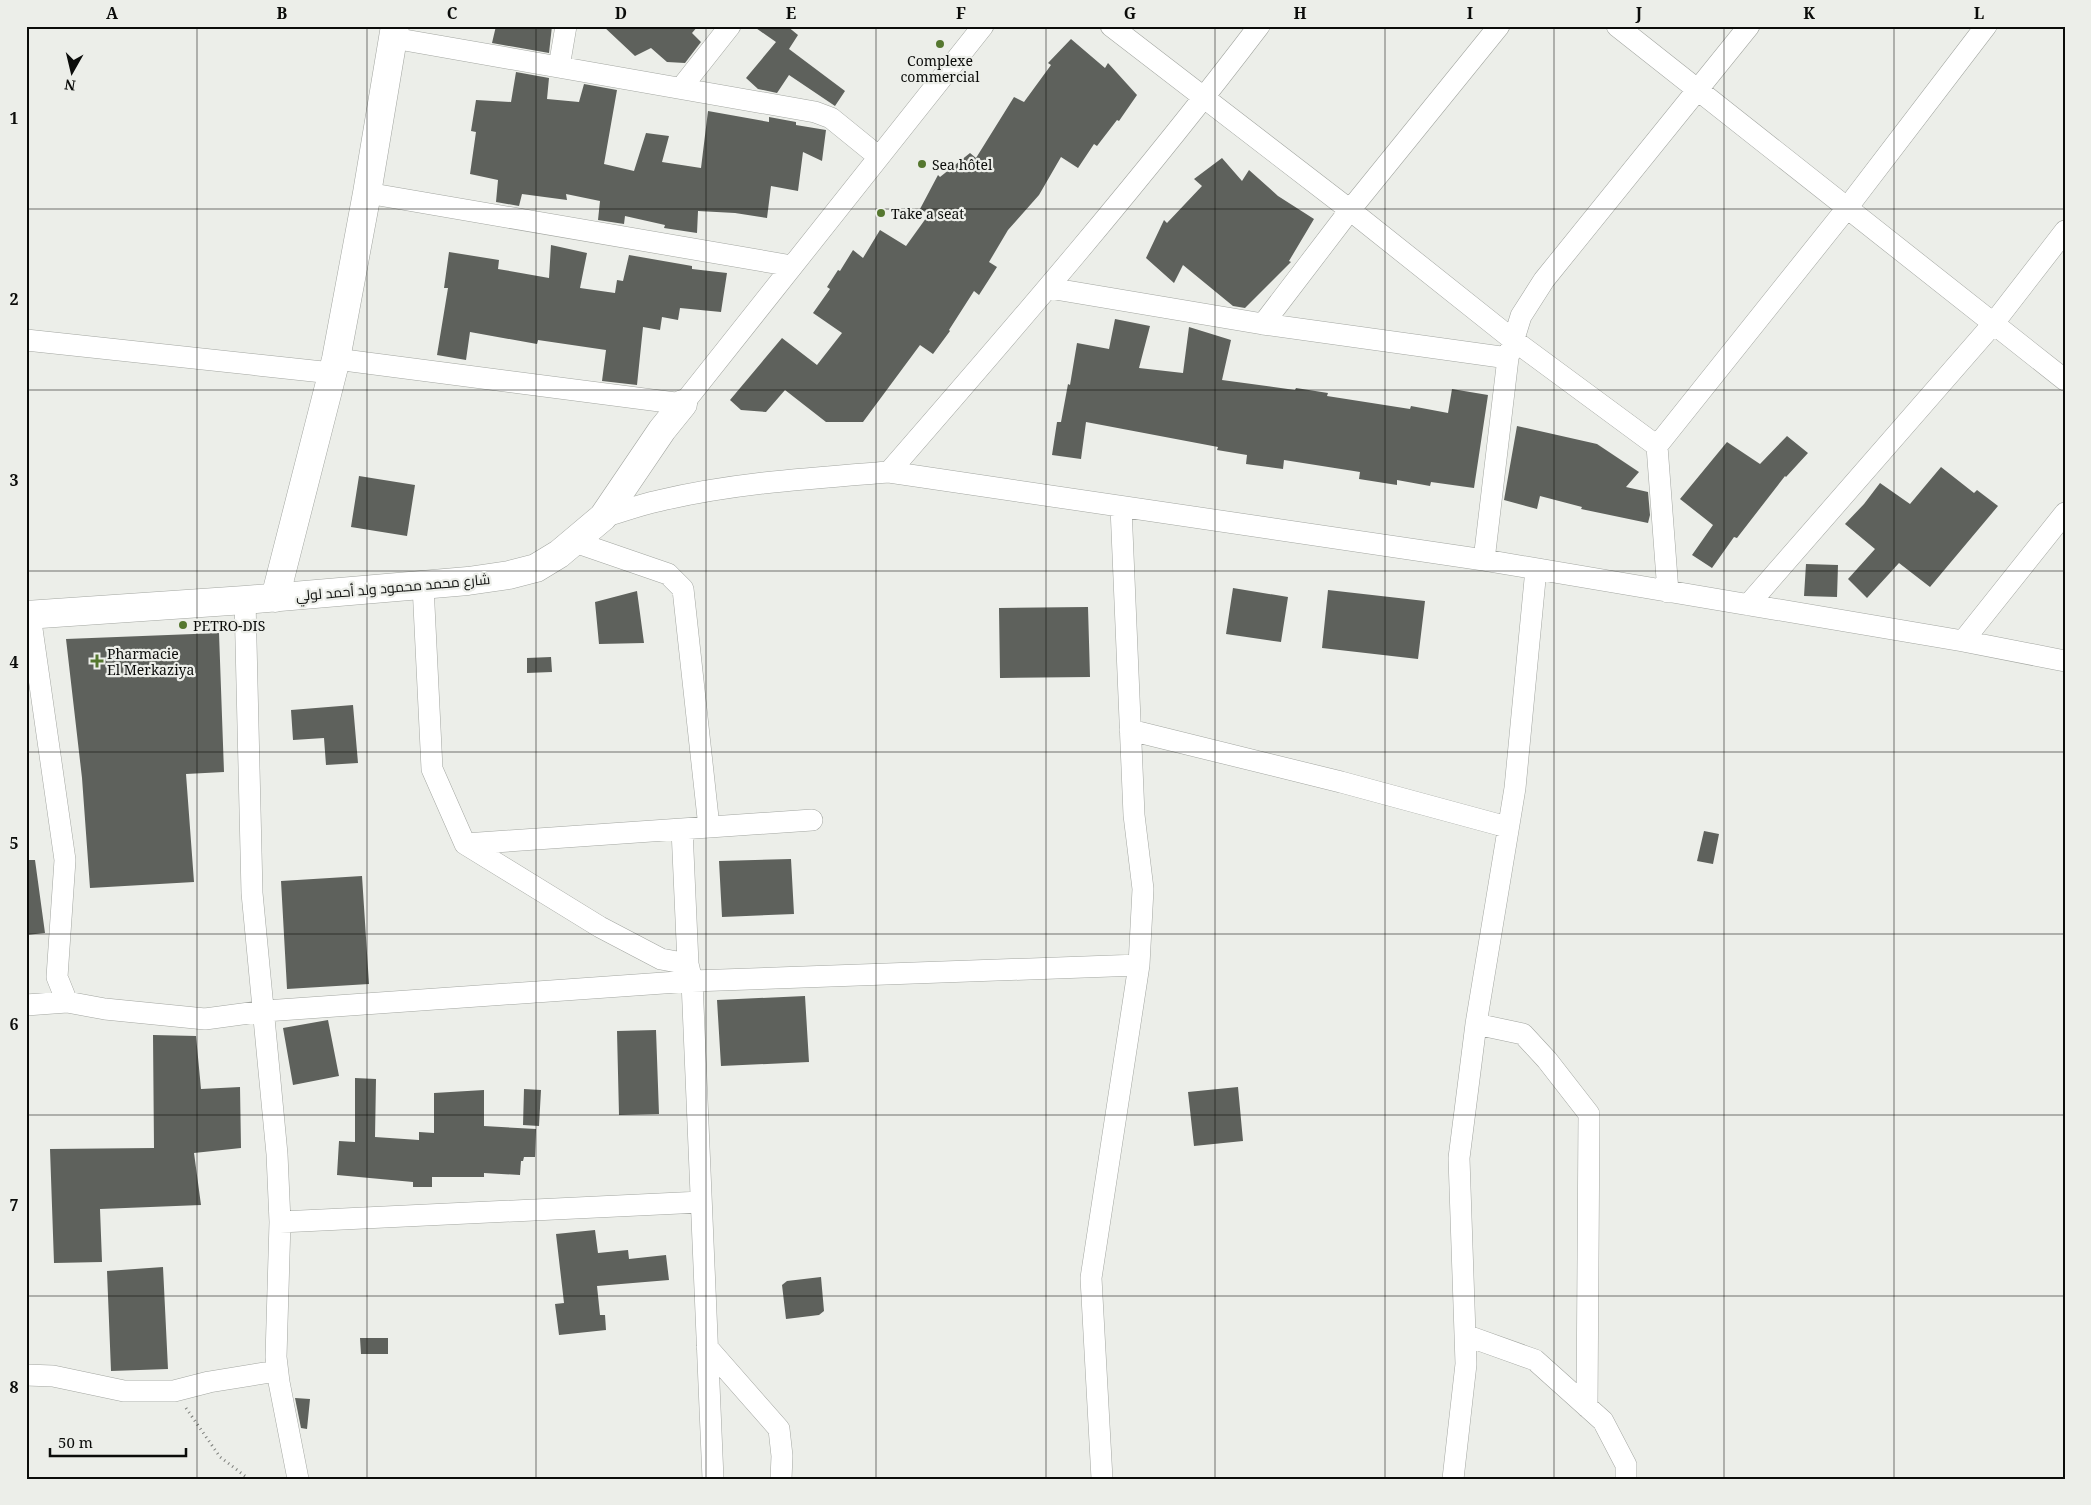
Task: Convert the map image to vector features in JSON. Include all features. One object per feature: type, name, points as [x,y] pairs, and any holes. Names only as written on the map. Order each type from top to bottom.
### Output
[{"type":"street","points":[[559,67],[566,26]]},
{"type":"street","points":[[681,88],[730,26]]},
{"type":"street","points":[[26,340],[334,366],[683,404],[983,26]]},
{"type":"street","points":[[1111,26],[1350,210],[1510,348],[1657,446]]},
{"type":"street","points":[[889,472],[1049,288],[1204,99],[1259,26]]},
{"type":"street","points":[[1263,324],[1350,210],[1500,26]]},
{"type":"street","points":[[1617,26],[2065,380]]},
{"type":"street","points":[[1484,560],[1510,348],[1521,316],[1533,295],[1749,26]]},
{"type":"street","points":[[1668,592],[1657,446],[1847,208],[1986,26]]},
{"type":"street","points":[[275,598],[334,366],[367,193],[394,32],[559,67],[815,112],[831,118],[879,157]]},
{"type":"street","points":[[367,193],[792,266]]},
{"type":"street","points":[[1748,605],[1993,324],[2065,231]]},
{"type":"street","points":[[1049,288],[1263,324],[1510,348]]},
{"type":"street","name":"شارع محمد محمود ولد أحمد لولي","points":[[28,615],[275,598],[423,585],[476,580],[536,568],[575,542],[602,517],[662,430],[683,404]]},
{"type":"street","points":[[602,517],[657,501],[702,492],[889,472],[1484,560],[1963,640],[2065,661]]},
{"type":"street","points":[[1102,1479],[1091,1278],[1139,965],[1143,888],[1134,815],[1121,506]]},
{"type":"street","points":[[1963,640],[2065,513]]},
{"type":"street","points":[[575,542],[668,574],[683,589],[709,827]]},
{"type":"street","points":[[1453,1479],[1466,1364],[1459,1158],[1476,1024],[1507,827],[1515,788],[1536,569]]},
{"type":"street","points":[[423,585],[432,769],[465,844],[600,927],[690,972]]},
{"type":"street","points":[[245,600],[252,893],[278,1154],[280,1222],[277,1371],[298,1479]]},
{"type":"street","points":[[28,615],[65,860],[57,977],[67,1002]]},
{"type":"street","points":[[1130,730],[1341,782],[1507,827]]},
{"type":"street","points":[[465,844],[812,820]]},
{"type":"street","points":[[682,828],[713,1479]]},
{"type":"street","points":[[26,1005],[67,1002],[105,1009],[205,1019],[264,1011],[690,972],[1139,965]]},
{"type":"street","points":[[1476,1024],[1523,1034],[1547,1060],[1589,1114],[1587,1407]]},
{"type":"street","points":[[280,1222],[701,1202]]},
{"type":"street","points":[[1465,1336],[1535,1360],[1603,1421],[1626,1465],[1626,1479]]},
{"type":"street","points":[[707,1347],[779,1429],[782,1456],[781,1479]]},
{"type":"street","points":[[26,1375],[53,1376],[124,1391],[174,1391],[209,1382],[277,1371]]},
{"type":"path","points":[[174,1391],[220,1458],[249,1479]]},
{"type":"building","points":[[496,26],[552,26],[549,53],[492,43]]},
{"type":"building","points":[[603,26],[698,26],[692,33],[701,42],[685,63],[667,62],[651,48],[635,56]]},
{"type":"building","points":[[753,26],[787,26],[798,35],[789,49],[845,91],[835,106],[789,75],[777,93],[758,89],[746,78],[776,42]]},
{"type":"building","points":[[1071,39],[1105,68],[1108,63],[1137,95],[1119,121],[1117,120],[1097,146],[1094,144],[1078,168],[1061,157],[1039,195],[1008,230],[989,262],[997,267],[979,295],[974,291],[950,331],[933,354],[920,345],[863,422],[826,422],[785,390],[766,412],[741,410],[730,400],[782,338],[817,365],[842,333],[813,313],[830,289],[827,287],[853,250],[863,258],[880,230],[906,246],[929,214],[920,209],[938,175],[940,177],[970,153],[976,158],[1014,97],[1024,102],[1051,65],[1048,63]]},
{"type":"building","points":[[516,72],[549,78],[547,99],[579,102],[584,84],[617,90],[604,164],[634,171],[646,133],[669,136],[662,162],[701,168],[708,111],[769,122],[769,117],[796,122],[796,125],[826,130],[822,161],[803,152],[798,191],[771,186],[767,218],[735,213],[698,211],[697,233],[664,228],[665,225],[625,216],[624,224],[598,220],[600,201],[566,194],[567,200],[522,194],[519,206],[496,202],[498,180],[470,174],[476,132],[471,131],[476,100],[511,102]]},
{"type":"building","points":[[1222,158],[1242,181],[1249,170],[1278,196],[1314,219],[1289,261],[1291,262],[1245,308],[1233,306],[1183,265],[1174,283],[1146,258],[1164,220],[1167,223],[1202,186],[1194,179]]},
{"type":"building","points":[[551,245],[587,253],[580,288],[615,293],[617,280],[623,281],[629,255],[692,266],[692,269],[727,273],[721,312],[680,308],[678,320],[662,317],[660,330],[643,327],[637,385],[602,381],[606,350],[538,340],[537,344],[470,332],[466,360],[437,355],[448,288],[444,288],[449,252],[499,260],[498,269],[549,278]]},
{"type":"building","points":[[1115,319],[1150,326],[1139,368],[1183,373],[1189,327],[1231,340],[1222,380],[1295,390],[1296,388],[1328,393],[1327,396],[1410,409],[1411,406],[1448,413],[1452,389],[1488,395],[1474,488],[1431,482],[1430,486],[1397,480],[1397,485],[1359,479],[1360,472],[1284,460],[1283,469],[1246,464],[1247,455],[1217,450],[1218,447],[1086,422],[1081,459],[1052,455],[1057,422],[1061,422],[1068,384],[1070,385],[1077,343],[1109,349]]},
{"type":"building","points":[[1517,426],[1597,444],[1639,472],[1626,487],[1648,492],[1650,515],[1648,523],[1581,509],[1582,507],[1540,496],[1537,509],[1504,500]]},
{"type":"building","points":[[1787,436],[1808,453],[1785,476],[1737,538],[1734,537],[1712,568],[1692,555],[1713,525],[1680,499],[1727,442],[1760,464]]},
{"type":"building","points":[[1941,467],[1974,493],[1977,490],[1998,506],[1930,587],[1899,563],[1867,598],[1848,579],[1875,549],[1845,524],[1880,483],[1910,504]]},
{"type":"building","points":[[359,476],[415,485],[407,536],[351,527]]},
{"type":"building","points":[[1806,564],[1838,565],[1837,597],[1804,596]]},
{"type":"building","points":[[1233,588],[1288,597],[1281,642],[1226,634]]},
{"type":"building","points":[[1328,590],[1425,601],[1418,659],[1322,648]]},
{"type":"building","points":[[637,591],[644,643],[599,644],[595,602]]},
{"type":"building","points":[[1088,607],[1090,677],[1000,678],[999,608]]},
{"type":"building","points":[[219,633],[224,772],[186,774],[194,882],[90,888],[82,778],[66,639]]},
{"type":"building","points":[[551,657],[552,672],[527,673],[527,658]]},
{"type":"building","points":[[353,705],[358,763],[326,765],[324,738],[293,740],[291,710]]},
{"type":"building","points":[[1704,831],[1719,834],[1713,864],[1697,861]]},
{"type":"building","points":[[791,859],[794,914],[722,917],[719,861]]},
{"type":"building","points":[[26,860],[35,860],[45,933],[26,935]]},
{"type":"building","points":[[362,876],[369,984],[287,989],[281,881]]},
{"type":"building","points":[[805,996],[809,1062],[721,1066],[717,1000]]},
{"type":"building","points":[[328,1020],[339,1076],[293,1085],[283,1028]]},
{"type":"building","points":[[656,1030],[659,1114],[619,1115],[617,1031]]},
{"type":"building","points":[[153,1035],[196,1036],[201,1089],[240,1087],[241,1148],[194,1153],[201,1205],[100,1209],[102,1262],[54,1263],[50,1149],[154,1148]]},
{"type":"building","points":[[355,1078],[376,1079],[375,1137],[419,1140],[419,1132],[434,1133],[434,1093],[484,1090],[484,1126],[536,1129],[535,1157],[524,1157],[523,1161],[521,1161],[520,1175],[484,1173],[484,1177],[432,1177],[432,1187],[413,1187],[413,1182],[337,1175],[339,1141],[355,1142]]},
{"type":"building","points":[[1238,1087],[1243,1141],[1194,1146],[1188,1092]]},
{"type":"building","points":[[524,1089],[541,1090],[539,1126],[523,1125]]},
{"type":"building","points":[[595,1230],[598,1253],[628,1250],[629,1259],[666,1255],[669,1280],[597,1286],[600,1315],[605,1315],[606,1330],[559,1335],[555,1304],[564,1303],[556,1234]]},
{"type":"building","points":[[163,1267],[168,1369],[111,1371],[107,1271]]},
{"type":"building","points":[[821,1277],[824,1311],[819,1315],[786,1319],[782,1285],[787,1281]]},
{"type":"building","points":[[360,1338],[388,1338],[388,1354],[361,1354]]},
{"type":"building","points":[[295,1398],[310,1399],[307,1429],[301,1428]]},
{"type":"place","name":"Complexe commercial","points":[[940,44]]},
{"type":"place","name":"Sea hôtel","points":[[922,164]]},
{"type":"place","name":"Take a seat","points":[[881,213]]},
{"type":"place","name":"PETRO-DIS","points":[[183,625]]},
{"type":"place","name":"Pharmacie El Merkaziya","points":[[97,661]]}]
